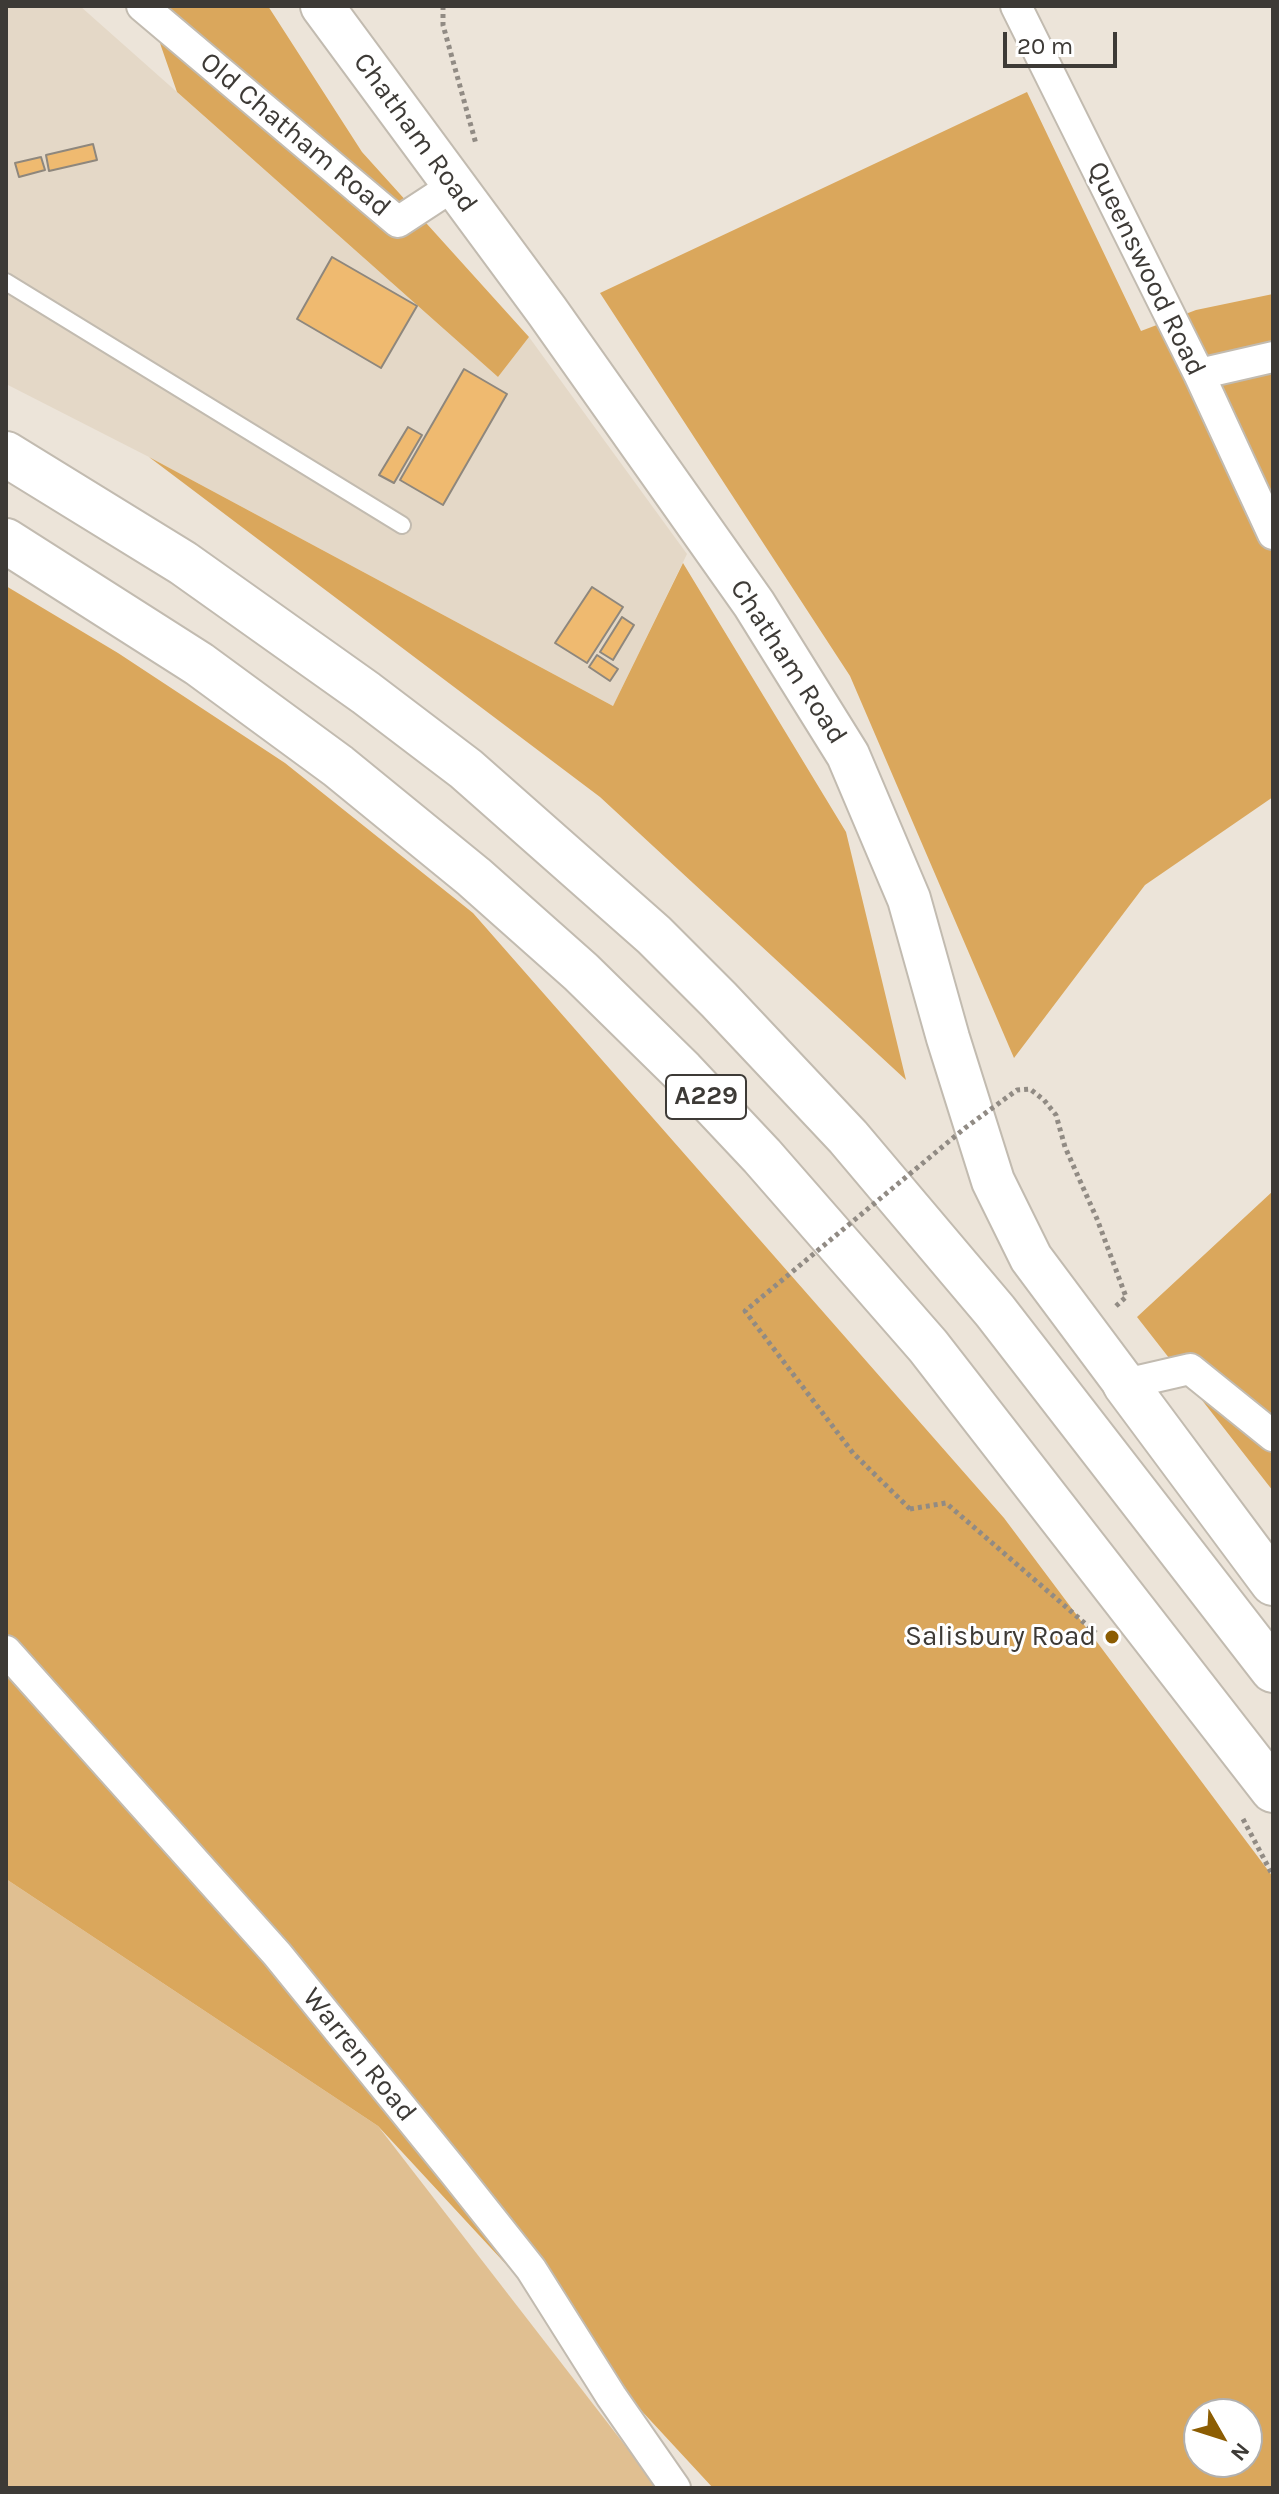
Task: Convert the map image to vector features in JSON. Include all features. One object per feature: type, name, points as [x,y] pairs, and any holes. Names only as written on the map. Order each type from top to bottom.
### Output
[{"type":"highway","name":"A229","points":[[6,454],[183,563],[366,693],[466,769],[654,935],[848,1137],[975,1288],[1273,1670]]},
{"type":"highway","name":"A229","points":[[6,541],[199,664],[338,766],[474,877],[581,972],[682,1071],[762,1156],[928,1346],[1273,1790]]},
{"type":"highway","points":[[1125,1384],[1273,1583]]},
{"type":"street","name":"Old Chatham Road","points":[[142,6],[398,222],[453,186]]},
{"type":"street","name":"Chatham Road","points":[[322,6],[547,311],[754,604],[848,755],[909,899],[993,1181],[1031,1258],[1125,1384]]},
{"type":"street","name":"Queenswood Road","points":[[1016,6],[1199,374],[1273,534]]},
{"type":"street","points":[[1199,374],[1273,357]]},
{"type":"street","points":[[1125,1384],[1190,1369],[1273,1436]]},
{"type":"street","name":"Warren Road","points":[[6,1651],[277,1954],[454,2172],[531,2269],[611,2396],[675,2488]]},
{"type":"lane","points":[[6,282],[402,525]]},
{"type":"path","points":[[443,6],[443,25],[479,154]]},
{"type":"path","points":[[946,1503],[910,1509],[853,1453],[745,1311],[965,1128],[1017,1090],[1030,1089],[1056,1115],[1065,1147],[1097,1219],[1126,1297]]},
{"type":"shaded area","points":[[6,6],[80,6],[498,377],[529,337],[687,554],[613,706],[149,457],[6,384]]},
{"type":"shaded area","points":[[147,6],[268,6],[362,152],[529,337],[498,377],[177,92]]},
{"type":"shaded area","points":[[1027,92],[1141,331],[1196,310],[1273,294],[1273,797],[1145,885],[1014,1058],[850,676],[600,293]]},
{"type":"shaded area","points":[[149,457],[613,706],[683,563],[846,832],[906,1080],[600,797]]},
{"type":"shaded area","points":[[6,586],[118,653],[285,763],[473,913],[1004,1518],[1273,1877],[1273,2488],[713,2488],[378,2126],[6,1879]]},
{"type":"shaded area","points":[[1273,1191],[1273,1491],[1137,1317]]},
{"type":"shaded area","points":[[6,1879],[378,2126],[658,2488],[6,2488]]},
{"type":"building","points":[[93,144],[97,160],[49,171],[46,155]]},
{"type":"building","points":[[41,157],[45,170],[19,177],[15,163]]},
{"type":"building","points":[[332,257],[417,306],[381,368],[297,319]]},
{"type":"building","points":[[464,369],[507,394],[443,505],[400,480]]},
{"type":"building","points":[[408,427],[422,435],[394,483],[379,475]]},
{"type":"building","points":[[592,587],[623,607],[587,663],[555,643]]},
{"type":"building","points":[[622,617],[634,625],[613,660],[600,652]]},
{"type":"building","points":[[597,655],[618,669],[610,681],[589,667]]},
{"type":"place","name":"Salisbury Road","points":[[1112,1637]]}]
